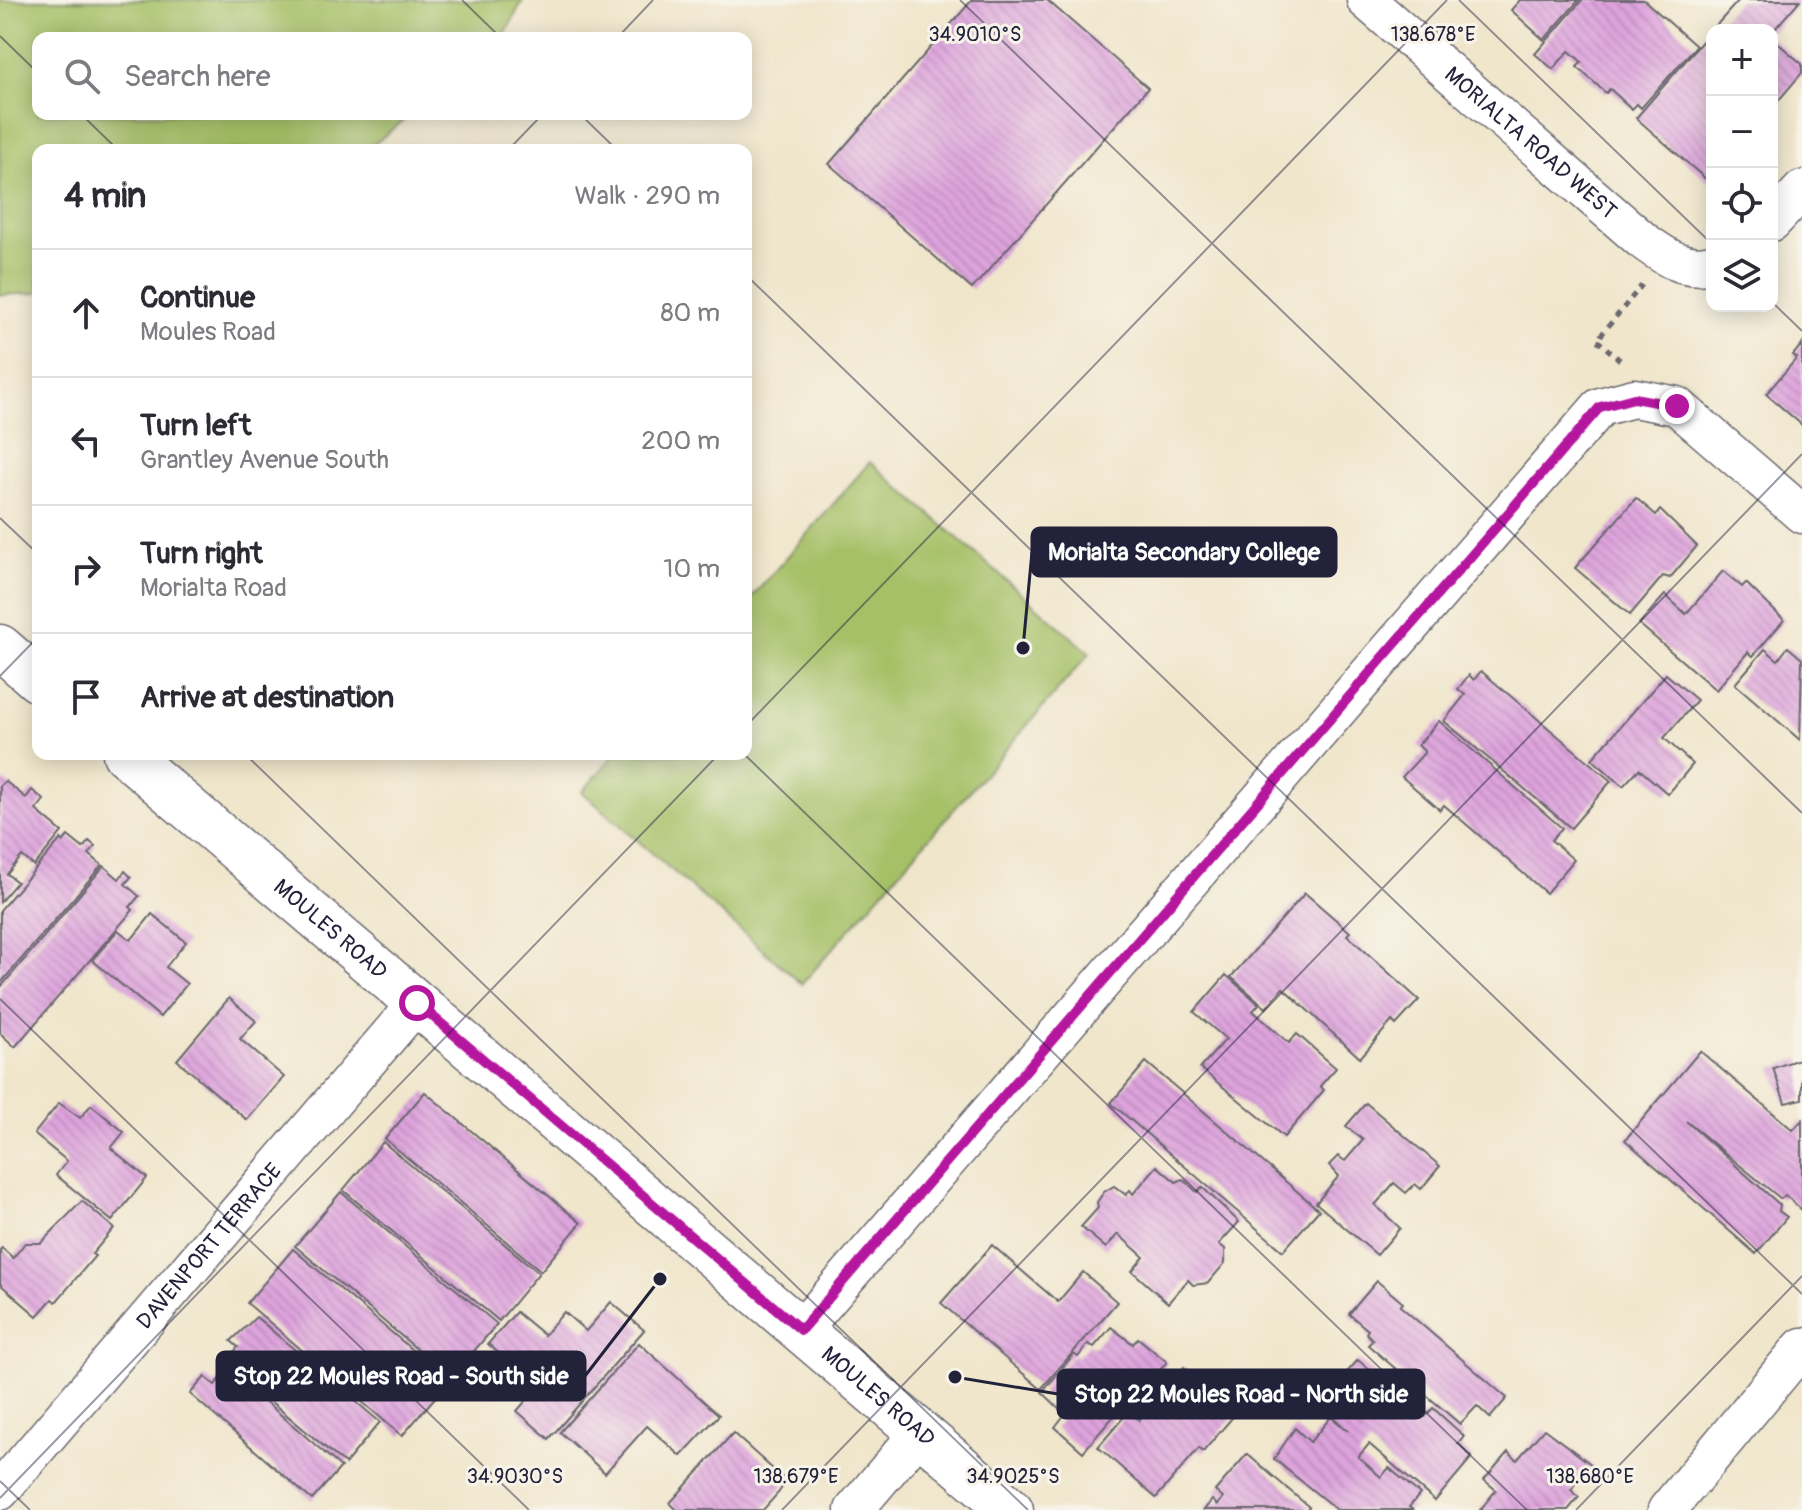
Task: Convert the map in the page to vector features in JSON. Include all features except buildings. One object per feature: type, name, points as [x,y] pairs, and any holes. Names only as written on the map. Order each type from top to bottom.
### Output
[{"type":"main road","points":[[0,647],[32,675]]},
{"type":"main road","name":"MOULES ROAD","points":[[132,760],[1011,1510]]},
{"type":"street","name":"MORIALTA ROAD WEST","points":[[1366,0],[1665,257],[1688,266],[1706,265]]},
{"type":"street","points":[[1778,216],[1802,190]]},
{"type":"street","points":[[801,1330],[1600,407],[1634,398],[1677,406],[1802,514]]},
{"type":"street","name":"DAVENPORT TERRACE","points":[[0,1491],[417,1003]]},
{"type":"street","points":[[1667,1510],[1802,1347]]},
{"type":"street","points":[[854,1510],[920,1432]]},
{"type":"path","points":[[1665,257],[1597,340],[1677,406]]},
{"type":"green space","points":[[0,0],[523,0],[506,32],[32,32],[32,120],[404,120],[374,144],[32,144],[32,293],[0,295]]},
{"type":"green space","points":[[870,462],[1090,653],[802,984],[582,792],[610,760],[752,760],[752,597]]},
{"type":"place","name":"Morialta Secondary College","points":[[1023,648]]},
{"type":"place","name":"Stop 22 Moules Road - South side","points":[[660,1279]]},
{"type":"place","name":"Stop 22 Moules Road - North side","points":[[955,1377]]},
{"type":"route","points":[[417,1003],[801,1330],[1600,407],[1634,398],[1677,406]]}]
